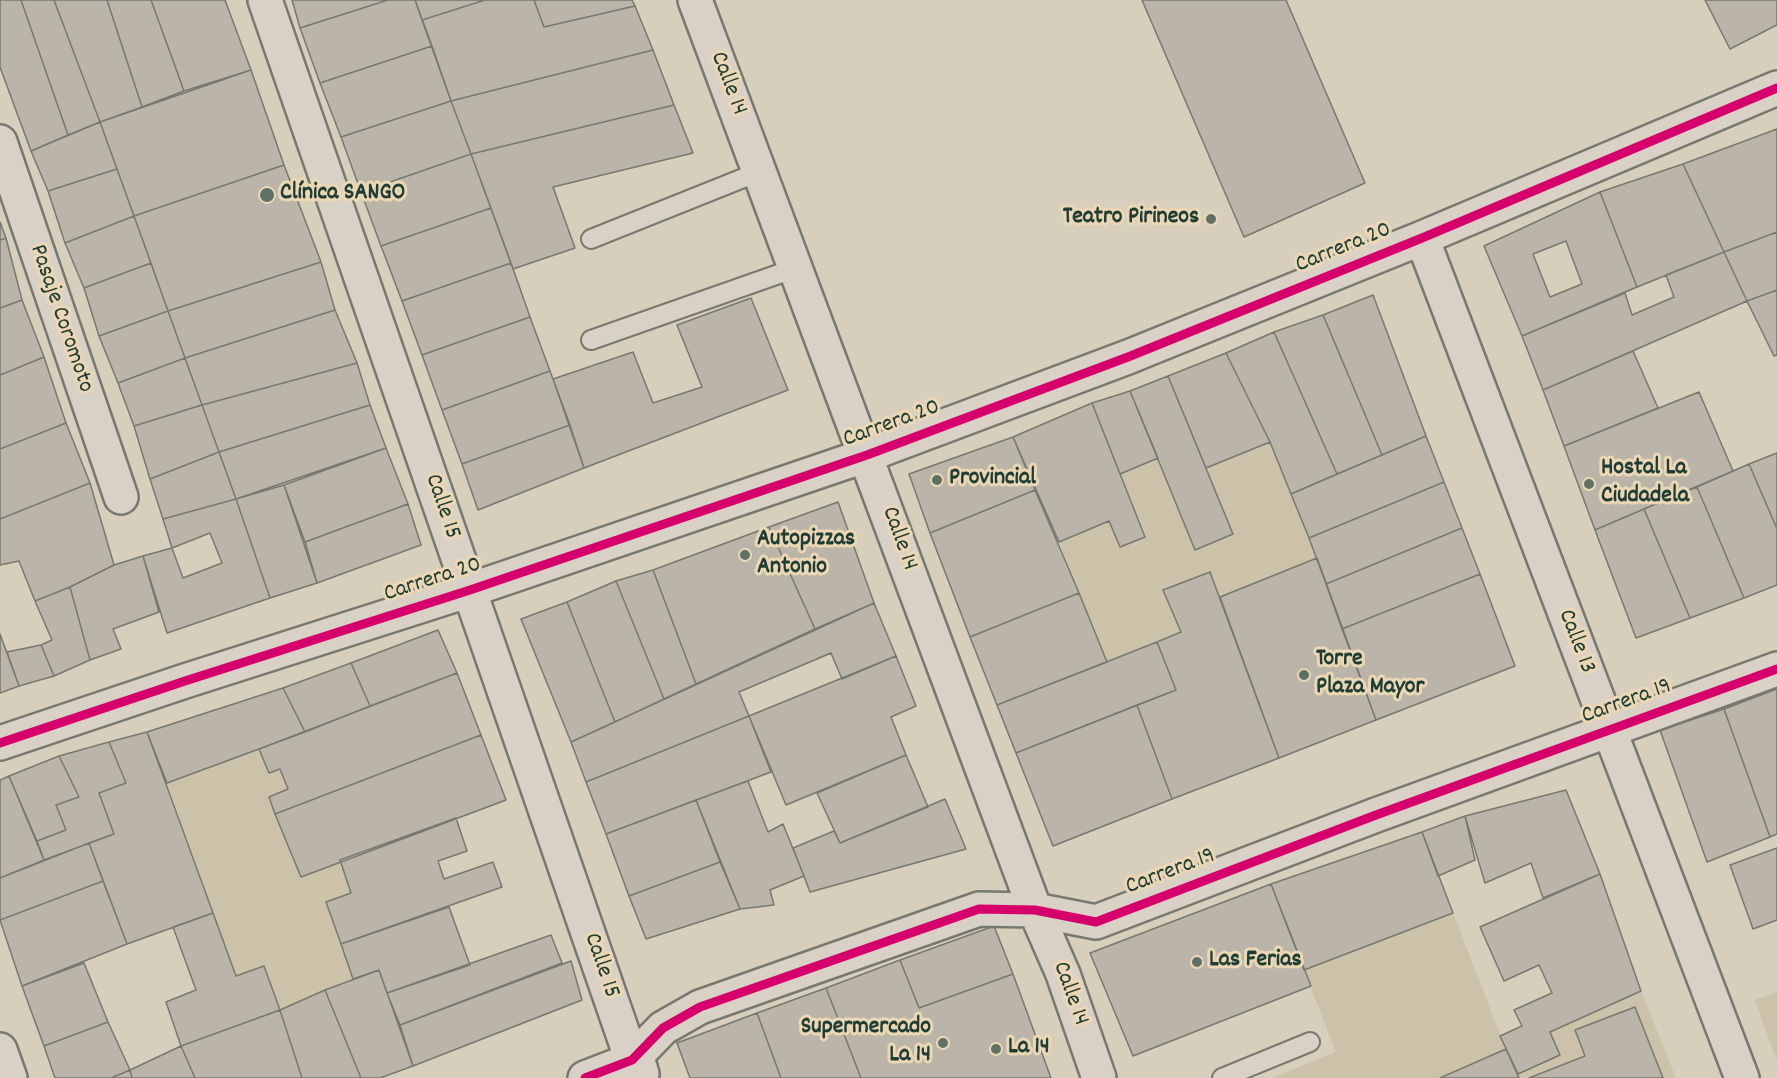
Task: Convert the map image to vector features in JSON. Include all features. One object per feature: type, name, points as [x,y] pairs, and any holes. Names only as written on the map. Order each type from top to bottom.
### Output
[{"type":"street","name":"Calle 15","points":[[265,0],[638,1069]]},
{"type":"street","name":"Calle 14","points":[[695,0],[761,171],[1035,910],[1063,974],[1099,1078]]},
{"type":"street","name":"Carrera 20","points":[[0,744],[185,681],[470,590],[867,455],[1128,357],[1422,238],[1777,88]]},
{"type":"street","name":"Pasaje Coromoto","points":[[0,142],[121,496]]},
{"type":"street","name":"Calle 13","points":[[1422,238],[1743,1078]]},
{"type":"street","name":"Carrera 19","points":[[585,1078],[638,1069],[663,1028],[700,1007],[979,909],[1035,910],[1096,922],[1376,815],[1777,669]]},
{"type":"street","points":[[0,1050],[10,1078]]},
{"type":"lane","points":[[591,239],[761,171]]},
{"type":"lane","points":[[591,340],[796,268]]},
{"type":"lane","points":[[1222,1078],[1310,1042]]},
{"type":"shaded area","points":[[1270,442],[1317,558],[1220,597],[1209,572],[1164,590],[1181,632],[1107,662],[1059,542],[1109,521],[1120,547],[1145,537],[1120,474],[1158,458],[1195,550],[1233,535],[1206,468]]},
{"type":"shaded area","points":[[259,749],[269,773],[280,769],[288,789],[269,797],[275,814],[340,860],[351,893],[326,902],[353,979],[280,1010],[264,966],[236,976],[167,783]]},
{"type":"shaded area","points":[[1453,913],[1506,1049],[1440,1078],[1272,1078],[1336,1052],[1304,970]]},
{"type":"shaded area","points":[[1641,991],[1676,1078],[1519,1078],[1518,1074],[1560,1055],[1550,1032]]},
{"type":"shaded area","points":[[1777,992],[1777,1062],[1755,1000]]},
{"type":"building","points":[[0,0],[21,0],[68,135],[31,151],[0,67]]},
{"type":"building","points":[[21,0],[54,0],[100,122],[68,135]]},
{"type":"building","points":[[54,0],[107,0],[142,107],[100,122]]},
{"type":"building","points":[[107,0],[151,0],[184,91],[142,107]]},
{"type":"building","points":[[151,0],[225,0],[251,70],[184,91]]},
{"type":"building","points":[[292,0],[388,0],[300,28]]},
{"type":"building","points":[[388,0],[415,0],[432,46],[320,83],[300,28]]},
{"type":"building","points":[[415,0],[485,0],[422,20]]},
{"type":"building","points":[[485,0],[534,0],[544,27],[635,6],[653,50],[451,101],[422,20]]},
{"type":"building","points":[[534,0],[632,0],[635,6],[544,27]]},
{"type":"building","points":[[1142,0],[1286,0],[1365,183],[1244,237]]},
{"type":"building","points":[[1705,0],[1777,0],[1777,25],[1730,49]]},
{"type":"building","points":[[432,46],[451,101],[341,137],[320,83]]},
{"type":"building","points":[[653,50],[674,105],[471,154],[451,101]]},
{"type":"building","points":[[251,70],[284,165],[134,216],[100,122]]},
{"type":"building","points":[[451,101],[471,154],[361,192],[341,137]]},
{"type":"building","points":[[674,105],[693,153],[553,187],[575,248],[513,269],[471,154]]},
{"type":"building","points":[[100,122],[117,169],[48,191],[31,151]]},
{"type":"building","points":[[1777,129],[1777,232],[1724,252],[1683,164]]},
{"type":"building","points":[[471,154],[491,208],[381,246],[361,192]]},
{"type":"building","points":[[1683,164],[1724,252],[1637,287],[1600,192]]},
{"type":"building","points":[[284,165],[321,262],[168,311],[134,216]]},
{"type":"building","points":[[117,169],[134,216],[65,243],[48,191]]},
{"type":"building","points":[[1600,192],[1637,287],[1522,336],[1484,246]],"holes":[[[1566,241],[1582,284],[1550,297],[1533,254]]]},
{"type":"building","points":[[491,208],[511,263],[402,301],[381,246]]},
{"type":"building","points":[[134,216],[151,263],[84,288],[65,243]]},
{"type":"building","points":[[0,222],[6,238],[0,240]]},
{"type":"building","points":[[1777,232],[1777,290],[1747,301],[1724,252]]},
{"type":"building","points":[[6,238],[22,300],[0,308],[0,240]]},
{"type":"building","points":[[1724,252],[1747,301],[1543,390],[1522,336],[1625,293],[1632,315],[1674,297],[1666,275]]},
{"type":"building","points":[[321,262],[335,310],[185,358],[168,311]]},
{"type":"building","points":[[151,263],[168,311],[99,336],[84,288]]},
{"type":"building","points":[[511,263],[530,317],[422,355],[402,301]]},
{"type":"building","points":[[1777,290],[1777,355],[1774,356],[1747,301]]},
{"type":"building","points":[[1373,295],[1426,436],[1382,455],[1323,315]]},
{"type":"building","points":[[751,298],[788,390],[584,468],[553,379],[633,352],[653,403],[702,387],[677,325]]},
{"type":"building","points":[[22,300],[44,357],[0,375],[0,308]]},
{"type":"building","points":[[335,310],[357,363],[202,405],[185,358]]},
{"type":"building","points":[[168,311],[185,358],[118,383],[99,336]]},
{"type":"building","points":[[1323,315],[1382,455],[1337,474],[1274,332]]},
{"type":"building","points":[[530,317],[550,371],[442,410],[422,355]]},
{"type":"building","points":[[1274,332],[1337,474],[1291,494],[1270,442],[1226,353]]},
{"type":"building","points":[[1633,351],[1658,408],[1564,446],[1543,390]]},
{"type":"building","points":[[1226,353],[1270,442],[1206,468],[1168,376]]},
{"type":"building","points":[[44,357],[66,423],[0,449],[0,375]]},
{"type":"building","points":[[185,358],[202,405],[134,426],[118,383]]},
{"type":"building","points":[[357,363],[370,405],[219,452],[202,405]]},
{"type":"building","points":[[550,371],[570,425],[462,464],[442,410]]},
{"type":"building","points":[[1168,376],[1233,534],[1195,550],[1130,391]]},
{"type":"building","points":[[1130,391],[1158,458],[1120,474],[1092,403]]},
{"type":"building","points":[[1699,392],[1733,471],[1595,530],[1564,446]]},
{"type":"building","points":[[1092,403],[1145,537],[1120,547],[1109,521],[1059,542],[1013,437]]},
{"type":"building","points":[[202,405],[219,452],[150,479],[134,426]]},
{"type":"building","points":[[370,405],[386,448],[236,499],[219,452]]},
{"type":"building","points":[[66,423],[90,483],[0,519],[0,449]]},
{"type":"building","points":[[570,425],[584,468],[478,510],[462,464]]},
{"type":"building","points":[[1426,436],[1444,482],[1309,538],[1291,494]]},
{"type":"building","points":[[1013,437],[1035,490],[930,533],[909,474]]},
{"type":"building","points":[[386,448],[408,504],[305,542],[284,485]]},
{"type":"building","points":[[219,452],[236,499],[163,519],[150,479]]},
{"type":"building","points":[[1777,453],[1777,529],[1749,464]]},
{"type":"building","points":[[1749,464],[1777,529],[1777,585],[1744,598],[1697,487]]},
{"type":"building","points":[[1444,482],[1462,528],[1326,584],[1309,538]]},
{"type":"building","points":[[90,483],[114,565],[35,601],[19,561],[0,565],[0,519]]},
{"type":"building","points":[[284,485],[317,583],[270,598],[236,499]]},
{"type":"building","points":[[1697,487],[1744,598],[1690,618],[1644,509]]},
{"type":"building","points":[[1035,490],[1079,593],[970,637],[930,533]]},
{"type":"building","points":[[236,499],[270,598],[167,633],[143,556],[172,548],[163,519]],"holes":[[[210,533],[222,563],[183,578],[172,548]]]},
{"type":"building","points":[[838,502],[874,603],[815,629],[769,527]]},
{"type":"building","points":[[408,504],[421,545],[317,583],[305,542]]},
{"type":"building","points":[[1644,509],[1690,618],[1636,638],[1595,530]]},
{"type":"building","points":[[769,527],[815,629],[696,684],[653,570]]},
{"type":"building","points":[[1462,528],[1480,574],[1342,629],[1326,584]]},
{"type":"building","points":[[143,556],[159,612],[113,629],[121,649],[90,660],[70,587],[114,565]]},
{"type":"building","name":"Torre Plaza Mayor","points":[[1317,558],[1376,720],[1279,758],[1220,597]]},
{"type":"building","points":[[653,570],[696,684],[664,699],[616,581]]},
{"type":"building","points":[[1210,572],[1279,758],[1172,799],[1137,705],[1176,690],[1157,642],[1181,632],[1163,590]]},
{"type":"building","points":[[1480,574],[1515,666],[1376,720],[1342,629]]},
{"type":"building","points":[[616,581],[664,699],[615,722],[567,602]]},
{"type":"building","points":[[70,587],[90,660],[54,676],[41,645],[52,640],[35,601]]},
{"type":"building","points":[[1079,593],[1107,662],[997,705],[970,637]]},
{"type":"building","points":[[567,602],[615,722],[571,742],[521,619]]},
{"type":"building","points":[[874,603],[896,656],[842,679],[831,653],[739,692],[749,716],[586,782],[571,742]]},
{"type":"building","points":[[438,630],[457,673],[370,706],[351,663]]},
{"type":"building","points":[[0,634],[19,686],[0,693]]},
{"type":"building","points":[[1157,642],[1176,690],[1016,753],[997,705]]},
{"type":"building","points":[[41,645],[54,676],[19,686],[7,652]]},
{"type":"building","points":[[896,656],[916,706],[891,717],[906,755],[786,805],[749,716]]},
{"type":"building","points":[[351,663],[370,706],[305,732],[283,688]]},
{"type":"building","points":[[457,673],[481,735],[275,814],[269,797],[288,789],[280,769],[269,773],[259,749]]},
{"type":"building","points":[[283,688],[305,732],[167,783],[147,732]]},
{"type":"building","points":[[1777,689],[1777,834],[1770,837],[1724,709]]},
{"type":"building","points":[[1137,705],[1172,799],[1053,846],[1016,753]]},
{"type":"building","points":[[1724,709],[1770,837],[1707,862],[1660,730]]},
{"type":"building","points":[[749,716],[771,772],[606,834],[586,782]]},
{"type":"building","points":[[147,732],[213,913],[127,944],[89,843],[114,834],[99,793],[126,783],[109,742]]},
{"type":"building","points":[[481,735],[506,800],[301,877],[275,814]]},
{"type":"building","points":[[109,742],[126,783],[99,793],[114,834],[44,860],[37,841],[66,830],[56,805],[79,797],[59,756]]},
{"type":"building","points":[[906,755],[928,807],[840,843],[817,793]]},
{"type":"building","points":[[59,756],[79,797],[56,805],[66,830],[37,841],[9,776]]},
{"type":"building","points":[[9,776],[44,860],[0,878],[0,780]]},
{"type":"building","points":[[748,781],[768,832],[783,824],[804,876],[770,890],[774,905],[740,909],[696,800]]},
{"type":"building","points":[[1566,790],[1600,874],[1543,898],[1531,863],[1485,883],[1465,816]]},
{"type":"building","points":[[945,799],[966,849],[810,892],[793,848],[834,831],[840,843]]},
{"type":"building","points":[[696,800],[720,862],[629,896],[606,834]]},
{"type":"building","points":[[1465,816],[1475,860],[1438,876],[1422,832]]},
{"type":"building","points":[[456,818],[467,851],[438,861],[444,879],[493,862],[502,887],[341,944],[326,902],[351,893],[340,860]]},
{"type":"building","points":[[1422,832],[1453,913],[1304,970],[1271,884]]},
{"type":"building","points":[[89,843],[103,881],[0,920],[0,878]]},
{"type":"building","points":[[1777,848],[1777,920],[1753,929],[1730,865]]},
{"type":"building","points":[[720,862],[740,909],[646,939],[629,896]]},
{"type":"building","points":[[1600,874],[1641,991],[1550,1032],[1560,1055],[1518,1074],[1500,1036],[1522,1026],[1514,1010],[1552,993],[1539,965],[1504,981],[1480,927]]},
{"type":"building","points":[[103,881],[127,944],[22,986],[0,920]]},
{"type":"building","name":"Las Ferias","points":[[1271,884],[1311,986],[1133,1056],[1090,953]]},
{"type":"building","points":[[449,907],[470,965],[387,993],[379,970],[353,979],[341,944]]},
{"type":"building","points":[[213,913],[236,976],[264,966],[280,1010],[181,1046],[166,1002],[196,990],[173,927]]},
{"type":"building","points":[[994,926],[1013,974],[919,1008],[900,960]]},
{"type":"building","points":[[551,935],[562,963],[400,1025],[387,993]]},
{"type":"building","name":"Supermercado La 14","points":[[900,960],[919,1008],[1013,974],[1051,1078],[861,1078],[826,988]]},
{"type":"building","points":[[571,961],[582,1000],[413,1066],[400,1025]]},
{"type":"building","points":[[84,963],[108,1022],[44,1046],[22,986]]},
{"type":"building","points":[[379,970],[413,1066],[380,1078],[361,1078],[325,990]]},
{"type":"building","points":[[826,988],[861,1078],[781,1078],[757,1013]]},
{"type":"building","points":[[325,990],[361,1078],[302,1078],[280,1010]]},
{"type":"building","points":[[1635,1007],[1663,1078],[1529,1078],[1585,1056],[1575,1030]]},
{"type":"building","points":[[280,1010],[302,1078],[195,1078],[181,1046]]},
{"type":"building","points":[[757,1013],[781,1078],[690,1078],[677,1043]]},
{"type":"building","points":[[108,1022],[130,1070],[111,1078],[55,1078],[44,1046]]},
{"type":"building","points":[[181,1046],[195,1078],[132,1078],[130,1070]]},
{"type":"building","points":[[1506,1049],[1519,1078],[1440,1078]]},
{"type":"building","points":[[130,1070],[132,1078],[111,1078]]},
{"type":"cycle path","points":[[0,743],[470,590],[867,455],[1128,357],[1422,238],[1777,88]]},
{"type":"cycle path","points":[[585,1078],[632,1060],[663,1028],[700,1007],[979,909],[1035,910],[1096,922],[1376,815],[1777,669]]},
{"type":"place","name":"Clínica SANGO","points":[[267,195]]},
{"type":"place","name":"Teatro Pirineos","points":[[1211,219]]},
{"type":"place","name":"Provincial","points":[[937,480]]},
{"type":"place","name":"Hostal La Ciudadela","points":[[1589,484]]},
{"type":"place","name":"Autopizzas Antonio","points":[[745,555]]},
{"type":"place","name":"Torre Plaza Mayor","points":[[1304,675]]},
{"type":"place","name":"Las Ferias","points":[[1197,962]]},
{"type":"place","name":"Supermercado La 14","points":[[943,1043]]},
{"type":"place","name":"La 14","points":[[996,1049]]}]
